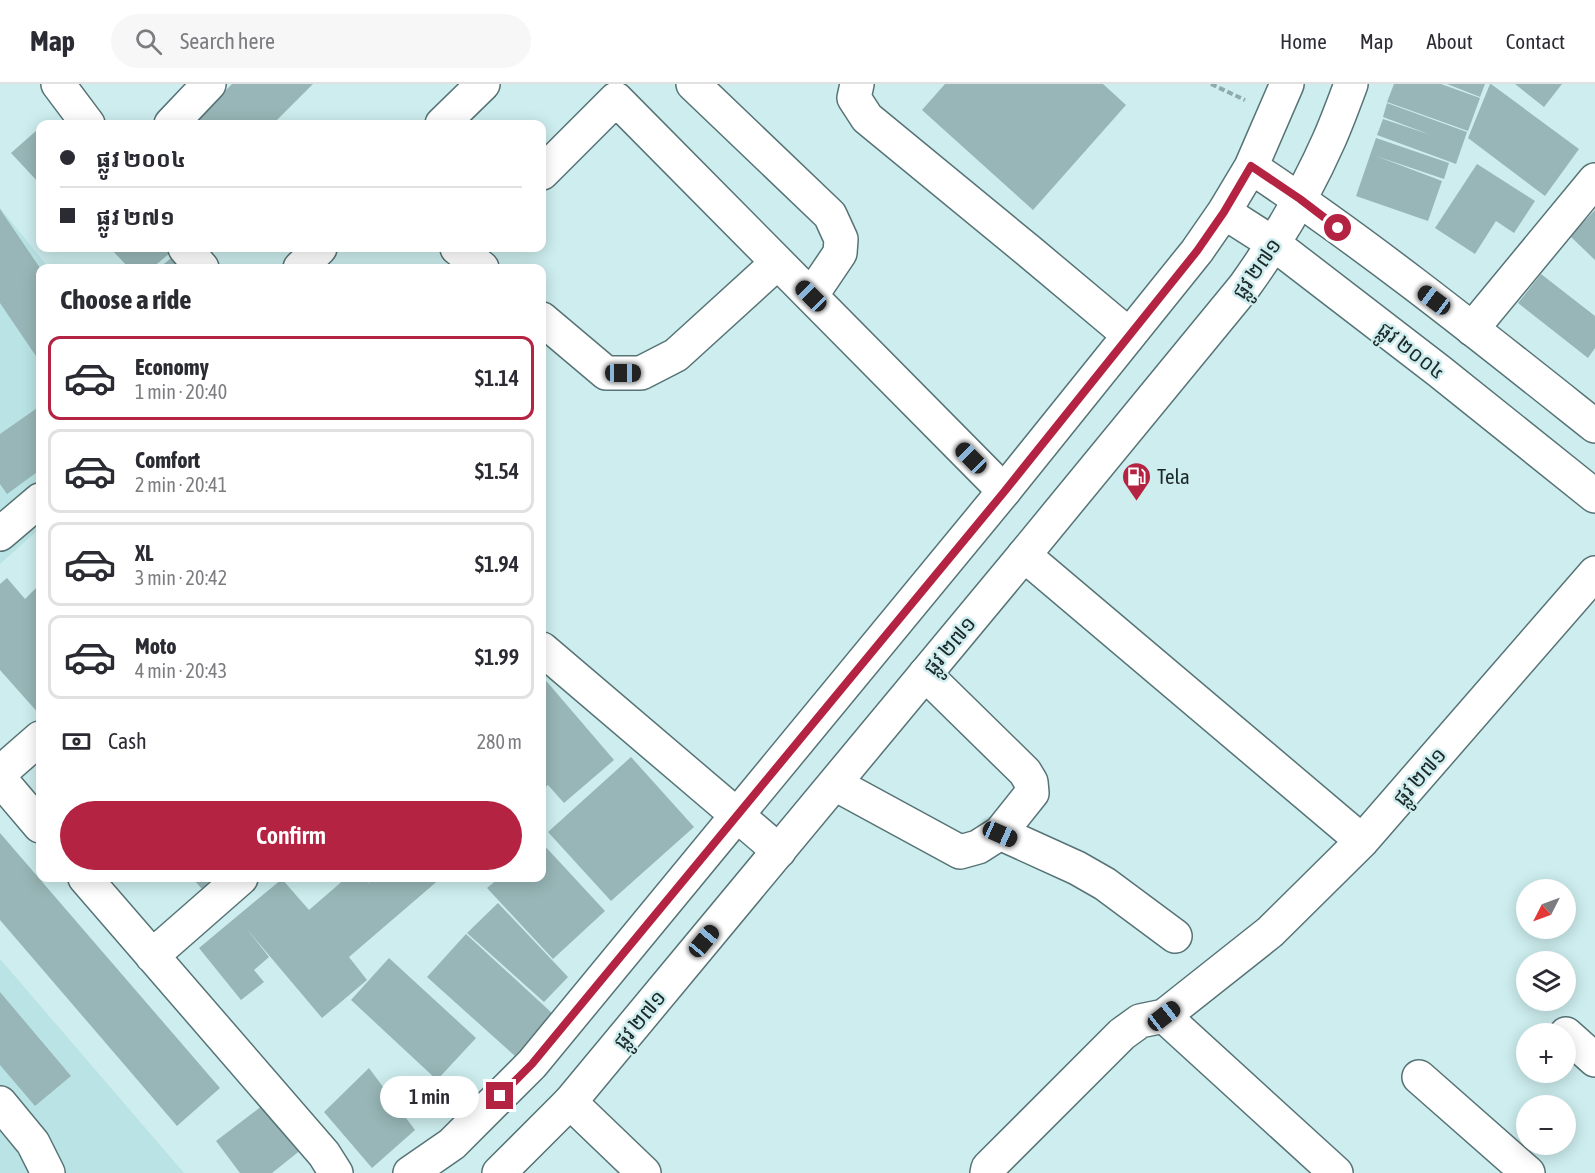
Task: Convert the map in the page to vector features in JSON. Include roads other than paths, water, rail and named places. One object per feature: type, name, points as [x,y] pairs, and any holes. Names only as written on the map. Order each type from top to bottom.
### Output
[{"type":"main road","points":[[58,84],[85,120]]},
{"type":"main road","points":[[175,120],[209,84]]},
{"type":"main road","points":[[446,120],[483,84]]},
{"type":"main road","points":[[693,84],[830,215],[841,238],[840,254],[811,296]]},
{"type":"main road","name":"ផ្លូវ ២៧១","points":[[499,1173],[570,1102],[1244,287],[1274,244],[1300,199],[1329,140],[1351,84]]},
{"type":"main road","points":[[850,89],[867,118],[1129,335]]},
{"type":"main road","points":[[546,169],[622,92],[777,263],[1004,492]]},
{"type":"main road","points":[[410,1173],[452,1144],[532,1064],[1004,492],[1197,251],[1224,212],[1251,166],[1281,98]]},
{"type":"main road","points":[[1251,166],[1300,199],[1472,329],[1595,426]]},
{"type":"main road","points":[[1472,329],[1595,180]]},
{"type":"main road","name":"ផ្លូវ ២០០៤","points":[[1224,212],[1274,244],[1439,371],[1595,496]]},
{"type":"main road","points":[[188,252],[199,264]]},
{"type":"main road","points":[[304,264],[317,252]]},
{"type":"main road","points":[[462,252],[477,264]]},
{"type":"main road","points":[[546,322],[606,373],[641,373],[675,355],[777,263]]},
{"type":"main road","points":[[0,534],[36,503]]},
{"type":"main road","points":[[1024,555],[1362,841]]},
{"type":"main road","name":"ផ្លូវ ២៧១","points":[[987,1173],[988,1168],[1122,1034],[1140,1021],[1164,1016],[1270,932],[1362,841],[1595,573]]},
{"type":"main road","points":[[546,652],[779,851]]},
{"type":"main road","points":[[834,784],[960,852],[978,847],[1000,834],[1032,793],[1031,782],[1025,772],[925,674]]},
{"type":"main road","points":[[0,773],[36,742]]},
{"type":"main road","points":[[0,779],[36,821]]},
{"type":"main road","points":[[1000,834],[1077,868],[1105,884],[1175,936]]},
{"type":"main road","points":[[88,882],[324,1154],[336,1173]]},
{"type":"main road","points":[[152,956],[236,882]]},
{"type":"main road","points":[[1164,1016],[1336,1173]]},
{"type":"main road","points":[[1576,1043],[1595,1060]]},
{"type":"main road","points":[[1419,1077],[1528,1173]]},
{"type":"main road","points":[[570,1102],[644,1173]]},
{"type":"main road","points":[[0,1104],[33,1143],[48,1173]]},
{"type":"place","name":"Tela","points":[[1136,502]]}]
